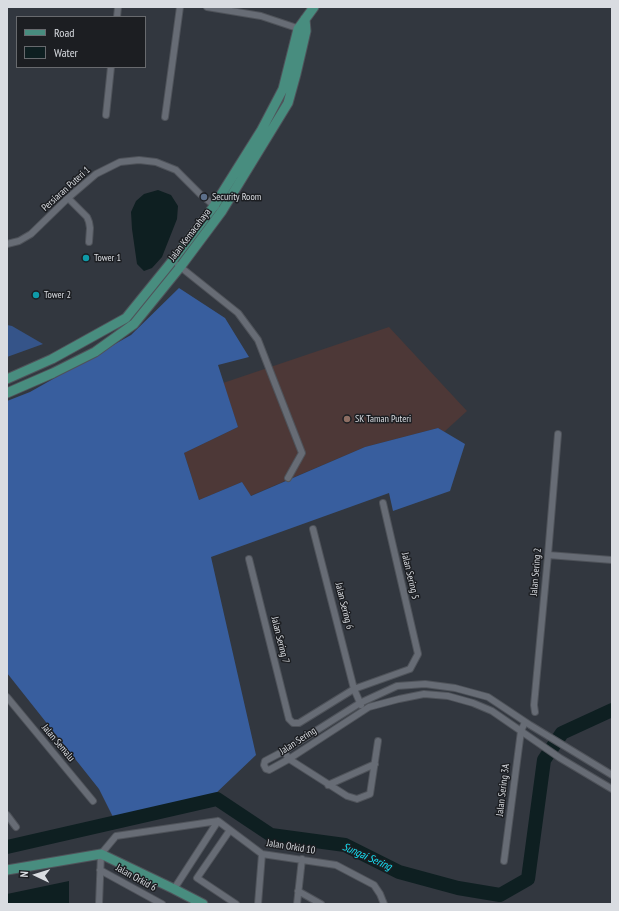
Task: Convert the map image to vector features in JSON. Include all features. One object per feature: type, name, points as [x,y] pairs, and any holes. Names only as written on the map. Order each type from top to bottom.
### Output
[{"type":"street","points":[[165,117],[180,7]]},
{"type":"street","points":[[207,7],[261,16],[302,30]]},
{"type":"street","name":"Jalan Kemacahaya","points":[[7,379],[52,359],[126,318],[214,206],[261,131],[283,89],[305,19],[314,7]]},
{"type":"street","name":"Jalan Kemacahaya","points":[[7,393],[53,373],[95,352],[134,324],[181,266],[222,210],[288,103],[296,74],[302,30]]},
{"type":"street","points":[[106,115],[111,68]]},
{"type":"street","name":"Persiaran Puteri 1","points":[[7,244],[19,241],[31,234],[68,198],[96,174],[120,162],[139,160],[156,162],[176,170],[200,194],[214,206],[222,210]]},
{"type":"street","points":[[68,198],[87,217],[90,228],[89,242]]},
{"type":"street","points":[[173,260],[238,313],[258,340],[302,453],[288,478]]},
{"type":"street","name":"Jalan Sering 2","points":[[535,712],[534,704],[558,434]]},
{"type":"street","name":"Jalan Sering 5","points":[[354,689],[410,669],[418,654],[384,504]]},
{"type":"street","name":"Jalan Sering 6","points":[[314,529],[354,689],[364,710]]},
{"type":"street","points":[[548,555],[612,560]]},
{"type":"street","name":"Jalan Sering 7","points":[[249,559],[289,719],[293,723],[299,723],[354,689]]},
{"type":"street","name":"Jalan Sering","points":[[612,776],[564,747],[488,697],[455,688],[425,684],[397,686],[360,703],[284,751],[265,761],[264,765],[266,769],[269,770],[289,759],[369,707],[424,694],[448,696],[492,711],[560,758],[612,789]]},
{"type":"street","name":"Jalan Semalu","points":[[7,697],[93,801]]},
{"type":"street","name":"Jalan Sering 3A","points":[[504,861],[522,732],[528,724]]},
{"type":"street","points":[[284,751],[289,759],[328,785],[347,796],[356,799],[370,794],[378,741]]},
{"type":"street","points":[[328,785],[375,764]]},
{"type":"street","points":[[7,815],[16,827]]},
{"type":"street","points":[[99,904],[101,854],[116,836],[218,821]]},
{"type":"street","points":[[174,889],[218,821]]},
{"type":"street","name":"Jalan Orkid 10","points":[[218,821],[262,854],[336,865],[374,884],[384,904]]},
{"type":"street","points":[[230,830],[197,878],[236,904]]},
{"type":"street","points":[[7,870],[101,854],[203,904]]},
{"type":"street","points":[[258,904],[262,854]]},
{"type":"street","points":[[297,904],[302,859]]},
{"type":"street","name":"Jalan Orkid 6","points":[[100,870],[162,904]]},
{"type":"street","points":[[298,891],[321,904]]},
{"type":"shaded area","points":[[179,288],[225,318],[249,357],[218,365],[238,427],[184,453],[199,500],[242,482],[251,496],[365,447],[438,428],[465,444],[450,491],[393,511],[389,493],[211,557],[256,755],[214,795],[114,819],[99,789],[7,673],[7,401],[30,392],[131,335]]},
{"type":"shaded area","points":[[7,325],[12,326],[43,344],[7,357]]},
{"type":"shaded area","name":"SK Taman Puteri","points":[[389,327],[467,411],[444,432],[438,428],[365,447],[250,496],[242,482],[199,500],[184,453],[238,427],[223,383]]},
{"type":"water","points":[[158,190],[171,195],[178,206],[177,219],[162,257],[152,268],[144,271],[137,264],[131,212],[136,201],[144,194]]},
{"type":"water","points":[[69,881],[69,904],[7,904],[7,894]]},
{"type":"waterway","name":"Sungai Sering","points":[[7,847],[217,799],[271,835],[345,845],[399,872],[458,888],[500,895],[528,879],[544,760],[562,733],[612,710]]},
{"type":"place","name":"Security Room","points":[[204,197]]},
{"type":"place","name":"Tower 1","points":[[86,258]]},
{"type":"place","name":"Tower 2","points":[[36,295]]},
{"type":"place","name":"SK Taman Puteri","points":[[347,419]]}]
